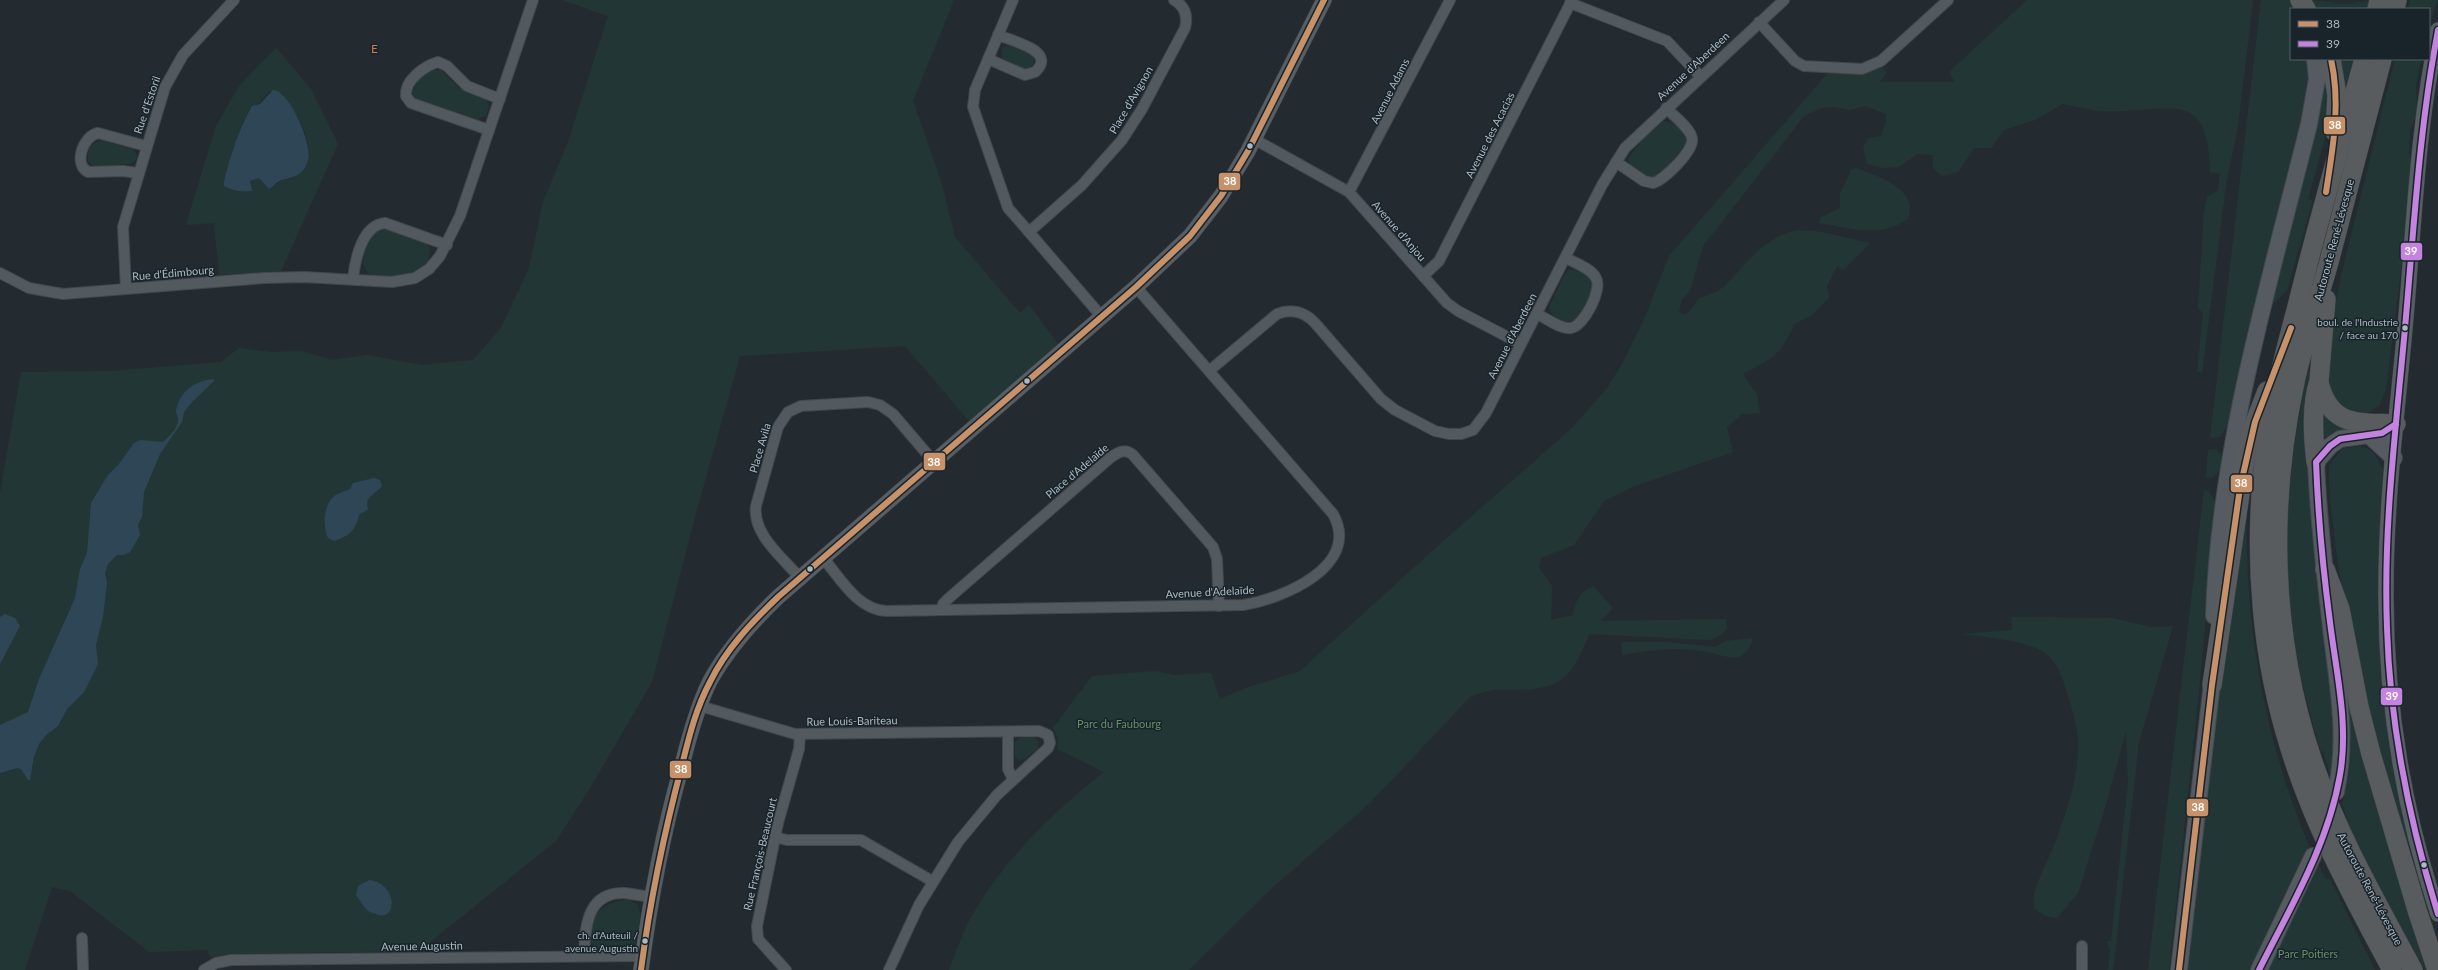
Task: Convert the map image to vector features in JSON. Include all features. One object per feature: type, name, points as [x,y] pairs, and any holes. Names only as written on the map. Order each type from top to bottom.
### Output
[{"type":"highway","points":[[2326,192],[2338,108],[2336,80],[2331,60]]},
{"type":"highway","name":"Autoroute René-Lévesque","points":[[2364,60],[2326,192],[2291,328],[2271,416],[2262,492],[2262,592],[2271,667],[2283,725],[2306,796],[2338,868],[2392,970]]},
{"type":"highway","name":"Autoroute René-Lévesque","points":[[2382,60],[2328,265],[2300,359],[2284,445],[2277,531],[2278,583],[2282,625],[2301,723],[2323,789],[2352,858],[2413,970]]},
{"type":"highway","points":[[2316,462],[2314,418],[2315,394],[2319,381],[2328,265]]},
{"type":"highway","points":[[2212,685],[2237,509],[2248,446],[2259,410],[2291,328]]},
{"type":"highway","points":[[2319,381],[2327,405],[2341,418],[2355,422],[2396,424]]},
{"type":"highway","points":[[2324,569],[2340,609],[2359,707],[2371,754],[2418,914],[2437,970]]},
{"type":"main road","points":[[2179,970],[2212,685],[2215,607],[2230,467],[2243,398],[2313,105],[2317,79],[2315,60]]},
{"type":"main road","points":[[2336,792],[2343,748],[2342,719],[2324,569],[2316,462],[2330,446],[2340,439],[2350,436],[2370,436],[2382,433],[2396,424]]},
{"type":"main road","points":[[2370,436],[2394,458]]},
{"type":"main road","points":[[2259,970],[2313,856]]},
{"type":"street","name":"Rue d'Estoril","points":[[126,289],[123,227],[146,146],[165,87],[176,66],[189,48],[234,0]]},
{"type":"street","name":"Rue d'Édimbourg","points":[[0,273],[22,285],[52,294],[264,278],[353,279],[392,282],[410,280],[429,269],[447,245],[460,216],[533,0]]},
{"type":"street","points":[[1013,0],[973,96],[974,113],[1008,208],[1102,317]]},
{"type":"street","name":"Place d'Avignon","points":[[1029,232],[1100,167],[1136,120],[1184,28],[1186,16],[1185,10],[1174,0]]},
{"type":"street","points":[[642,963],[652,897],[673,796],[700,706],[714,675],[731,649],[765,610],[800,578],[1136,287],[1172,254],[1207,216],[1228,186],[1254,139],[1324,0]]},
{"type":"street","name":"Avenue Adams","points":[[1350,192],[1450,0]]},
{"type":"street","name":"Avenue d'Aberdeen","points":[[1209,371],[1277,314],[1287,311],[1300,312],[1315,323],[1390,408],[1435,431],[1455,435],[1472,430],[1481,421],[1616,162],[1630,142],[1784,0]]},
{"type":"street","points":[[1759,22],[1795,61],[1804,66],[1814,68],[1862,69],[1881,61],[1948,0]]},
{"type":"street","points":[[1571,2],[1667,41],[1700,76]]},
{"type":"street","name":"Avenue des Acacias","points":[[1423,276],[1439,260],[1571,2]]},
{"type":"street","points":[[2438,30],[2425,99],[2396,424],[2386,589],[2391,692],[2404,784],[2417,847],[2433,884],[2438,914]]},
{"type":"street","points":[[988,59],[1025,75],[1035,72],[1041,64],[1041,59],[1036,51],[998,35]]},
{"type":"street","points":[[489,130],[411,104],[406,96],[407,86],[428,66],[438,62],[446,66],[467,86],[500,99]]},
{"type":"street","points":[[1616,162],[1647,182],[1656,183],[1664,178],[1688,152],[1692,142],[1691,136],[1666,108]]},
{"type":"street","name":"Rue d'Estoril","points":[[138,173],[123,171],[88,172],[82,167],[81,162],[83,149],[87,139],[98,133],[146,146]]},
{"type":"street","name":"Avenue d'Anjou","points":[[1254,139],[1350,192],[1447,303],[1458,311],[1521,344]]},
{"type":"street","points":[[353,279],[364,240],[370,230],[378,224],[385,223],[447,245]]},
{"type":"street","points":[[1537,314],[1567,328],[1576,326],[1584,319],[1598,291],[1598,281],[1590,272],[1566,258]]},
{"type":"street","name":"Avenue d'Adelaïde","points":[[823,558],[856,598],[871,609],[886,611],[1219,606],[1265,601],[1290,591],[1314,576],[1330,562],[1335,554],[1340,538],[1336,521],[1328,508],[1136,287]]},
{"type":"street","name":"Place Avila","points":[[800,578],[763,535],[756,518],[756,506],[778,427],[788,412],[801,406],[868,402],[880,404],[893,414],[934,462]]},
{"type":"street","name":"Place d'Adelaïde","points":[[942,610],[943,604],[948,598],[1086,478],[1115,454],[1126,451],[1133,455],[1213,547],[1217,559],[1219,606]]},
{"type":"street","name":"Rue Louis-Bariteau","points":[[700,706],[789,733],[800,734],[1039,731],[1048,735],[1050,738],[1048,748],[1013,778],[969,828],[932,881],[889,970]]},
{"type":"street","points":[[1008,732],[1008,769],[1013,778]]},
{"type":"street","name":"Rue François-Beaucourt","points":[[786,970],[762,943],[757,934],[757,919],[775,837],[799,749],[800,734]]},
{"type":"street","points":[[775,837],[787,840],[861,840],[932,881]]},
{"type":"street","points":[[584,956],[588,917],[599,903],[613,895],[623,893],[652,897]]},
{"type":"street","points":[[82,938],[83,970]]},
{"type":"street","points":[[2082,946],[2082,970]]},
{"type":"street","name":"Avenue Augustin","points":[[204,970],[216,963],[231,960],[584,956],[642,963]]},
{"type":"green space","points":[[562,0],[954,0],[913,101],[941,181],[955,237],[1020,313],[1029,305],[1058,344],[969,421],[905,346],[740,356],[696,513],[652,682],[590,788],[556,841],[419,951],[226,954],[210,958],[208,950],[149,952],[70,891],[52,887],[25,970],[0,970],[0,493],[21,372],[110,371],[221,362],[239,348],[271,352],[302,351],[332,360],[367,355],[422,365],[473,360],[501,328],[529,268],[543,202],[568,142],[608,16]]},
{"type":"green space","name":"Parc du Faubourg","points":[[2027,0],[2253,0],[2238,126],[2226,185],[2202,373],[2197,371],[2203,313],[2198,308],[2204,212],[2207,197],[2218,190],[2220,174],[2210,172],[2208,144],[2202,125],[2192,114],[2178,109],[2163,108],[2102,111],[2063,104],[2035,120],[2004,130],[1991,148],[1974,148],[1958,172],[1942,176],[1933,168],[1933,155],[1917,154],[1899,167],[1882,168],[1867,164],[1863,147],[1869,138],[1881,136],[1886,122],[1886,114],[1865,106],[1850,110],[1834,107],[1821,108],[1804,116],[1703,246],[1690,291],[1682,299],[1679,311],[1684,315],[1690,311],[1699,298],[1714,293],[1724,287],[1758,251],[1773,239],[1787,233],[1815,231],[1870,243],[1843,270],[1837,266],[1827,286],[1829,298],[1811,316],[1794,324],[1780,350],[1768,360],[1743,374],[1757,395],[1760,413],[1742,414],[1727,427],[1733,452],[1632,487],[1604,501],[1574,545],[1541,558],[1539,568],[1552,586],[1551,620],[1573,615],[1575,605],[1581,594],[1593,586],[1613,608],[1600,621],[1726,619],[1727,628],[1721,635],[1711,640],[1589,634],[1577,661],[1570,671],[1553,684],[1529,689],[1491,690],[1470,697],[1370,803],[1272,888],[1189,970],[949,970],[967,925],[980,902],[995,881],[1028,841],[1064,805],[1104,772],[1057,749],[1058,738],[1053,728],[1092,676],[1156,671],[1174,675],[1211,673],[1220,699],[1246,688],[1300,671],[1440,544],[1572,428],[1608,387],[1623,362],[1645,317],[1669,256],[1827,74],[1860,74],[1881,67],[1887,73],[1879,82],[1955,82],[1949,72]]},
{"type":"green space","points":[[2261,0],[2291,0],[2294,8],[2290,8],[2290,60],[2308,60],[2309,88],[2229,424],[2220,437],[2210,438]]},
{"type":"green space","points":[[2306,0],[2343,4],[2367,0],[2370,5],[2368,8],[2310,8]]},
{"type":"green space","points":[[2410,0],[2438,0],[2430,22],[2430,8],[2408,8]]},
{"type":"green space","points":[[1009,45],[1031,54],[1035,59],[1033,65],[1025,69],[1002,58],[1002,48]]},
{"type":"green space","points":[[276,48],[311,89],[338,144],[281,271],[219,275],[214,223],[187,225],[187,221],[216,126],[239,86]],"holes":[[[269,92],[282,93],[299,120],[307,140],[307,160],[302,170],[298,175],[292,178],[280,180],[274,187],[269,189],[259,178],[250,181],[250,184],[224,182],[233,148],[256,106]]]},
{"type":"green space","points":[[2334,60],[2355,60],[2346,92]]},
{"type":"green space","points":[[2395,60],[2421,60],[2416,85],[2417,113],[2410,131],[2409,152],[2413,175],[2386,389],[2379,406],[2364,415],[2344,411],[2329,391],[2327,349],[2341,276]]},
{"type":"green space","points":[[2322,67],[2328,90],[2326,134],[2308,199],[2312,200],[2311,207],[2287,290],[2269,308]]},
{"type":"green space","points":[[432,70],[441,70],[459,88],[485,99],[489,105],[486,116],[477,119],[414,98],[412,91],[419,80]]},
{"type":"green space","points":[[1664,121],[1668,121],[1679,128],[1682,131],[1687,143],[1661,174],[1649,178],[1630,166],[1628,159],[1644,138]]},
{"type":"green space","points":[[102,141],[133,149],[137,156],[136,160],[130,164],[94,167],[88,161],[88,153],[92,145]]},
{"type":"green space","points":[[1857,168],[1886,180],[1902,192],[1908,200],[1910,209],[1908,219],[1886,229],[1875,230],[1854,229],[1819,223],[1821,217],[1840,208],[1840,194],[1851,170]]},
{"type":"green space","points":[[383,229],[423,241],[430,248],[428,262],[415,271],[400,276],[383,277],[368,273],[363,264],[366,249],[375,234]]},
{"type":"green space","points":[[1569,270],[1575,270],[1588,276],[1591,279],[1592,288],[1589,300],[1581,313],[1572,321],[1567,323],[1553,316],[1549,307],[1564,276]]},
{"type":"green space","points":[[2308,371],[2313,372],[2335,699],[2333,761],[2330,775],[2323,751],[2321,752],[2299,667],[2294,639],[2287,572],[2288,504],[2291,471],[2301,404]]},
{"type":"green space","points":[[2322,409],[2348,429],[2337,432],[2327,438],[2320,435]]},
{"type":"green space","points":[[2359,446],[2367,448],[2374,454],[2383,470],[2378,566],[2383,683],[2393,763],[2409,841],[2405,843],[2374,734],[2356,661],[2348,624],[2332,518],[2329,465],[2342,449]]},
{"type":"green space","points":[[2216,449],[2221,456],[2221,468],[2213,477],[2206,478],[2208,450]]},
{"type":"green space","points":[[2204,490],[2209,492],[2217,504],[2196,720],[2169,970],[2148,970]]},
{"type":"green space","points":[[2247,507],[2249,594],[2253,637],[2260,680],[2280,764],[2293,805],[2309,846],[2277,910],[2251,970],[2186,970],[2218,696]]},
{"type":"green space","points":[[2011,617],[2112,618],[2151,627],[2173,626],[2139,742],[2113,970],[2108,970],[2110,950],[2107,941],[2111,941],[2128,782],[2126,731],[2107,801],[2078,893],[2057,918],[2045,916],[2034,908],[2035,892],[2037,883],[2060,831],[2072,792],[2077,766],[2078,739],[2074,715],[2063,680],[2058,668],[2046,653],[2013,641],[1962,634],[2012,630]]},
{"type":"green space","points":[[1753,638],[1750,647],[1746,652],[1738,657],[1728,657],[1686,649],[1654,650],[1622,655],[1621,642],[1665,642],[1715,647],[1726,641]]},
{"type":"green space","points":[[2344,660],[2430,970],[2425,970],[2384,896],[2347,821],[2348,820],[2342,804],[2347,786],[2350,750],[2349,714]]},
{"type":"green space","points":[[1031,737],[1038,740],[1038,748],[1025,759],[1018,760],[1015,755],[1015,742],[1020,738]]},
{"type":"green space","name":"Parc Poitiers","points":[[2318,864],[2326,879],[2330,879],[2375,970],[2268,970]]},
{"type":"green space","points":[[629,900],[637,904],[641,915],[635,945],[624,949],[595,948],[591,937],[591,930],[595,917],[609,904]]},
{"type":"water","points":[[273,90],[279,92],[286,98],[298,119],[309,153],[306,165],[298,175],[281,180],[269,189],[259,178],[250,181],[252,191],[238,191],[227,188],[224,186],[226,172],[243,124],[252,106],[260,104]]},
{"type":"water","points":[[212,379],[215,380],[184,412],[182,422],[160,454],[144,492],[142,517],[138,525],[140,535],[130,552],[124,555],[117,555],[108,564],[105,573],[107,583],[103,617],[96,645],[98,664],[84,692],[67,709],[58,726],[46,735],[39,744],[34,756],[30,780],[28,780],[21,769],[17,768],[0,773],[0,725],[28,712],[39,679],[75,598],[80,569],[87,553],[91,503],[108,475],[119,464],[134,443],[141,440],[163,442],[172,433],[177,425],[178,416],[176,412],[180,399],[193,385]]},
{"type":"water","points":[[374,478],[380,480],[382,486],[369,498],[367,505],[368,509],[359,515],[356,525],[351,532],[334,541],[328,538],[325,528],[325,517],[327,506],[333,497],[350,489],[353,483]]},
{"type":"water","points":[[5,614],[15,618],[20,626],[0,664],[0,617]]},
{"type":"water","points":[[369,880],[379,883],[390,894],[392,902],[388,913],[383,915],[369,912],[356,895],[358,886]]},
{"type":"transit line","name":"38","points":[[641,970],[658,867],[687,744],[705,692],[724,658],[740,636],[778,597],[1136,287],[1190,236],[1221,196],[1248,151],[1324,0]]},
{"type":"transit line","name":"39","points":[[2438,30],[2426,104],[2418,179],[2391,478],[2386,590],[2389,665],[2397,737],[2418,844],[2438,914]]},
{"type":"transit line","name":"38","points":[[2326,192],[2336,109],[2334,76],[2331,60]]},
{"type":"transit line","name":"38","points":[[2179,970],[2212,685],[2240,488],[2255,422],[2291,328]]},
{"type":"transit line","name":"39","points":[[2259,970],[2307,876],[2327,826],[2340,775],[2343,737],[2341,698],[2323,562],[2316,462],[2330,446],[2340,439],[2382,433],[2396,424]]},
{"type":"place","name":"boul. de l'Industrie / face au 170","points":[[2405,328]]},
{"type":"place","name":"ch. d'Auteuil / avenue Augustin","points":[[645,941]]},
{"type":"district","name":"E","points":[[375,49]]}]
